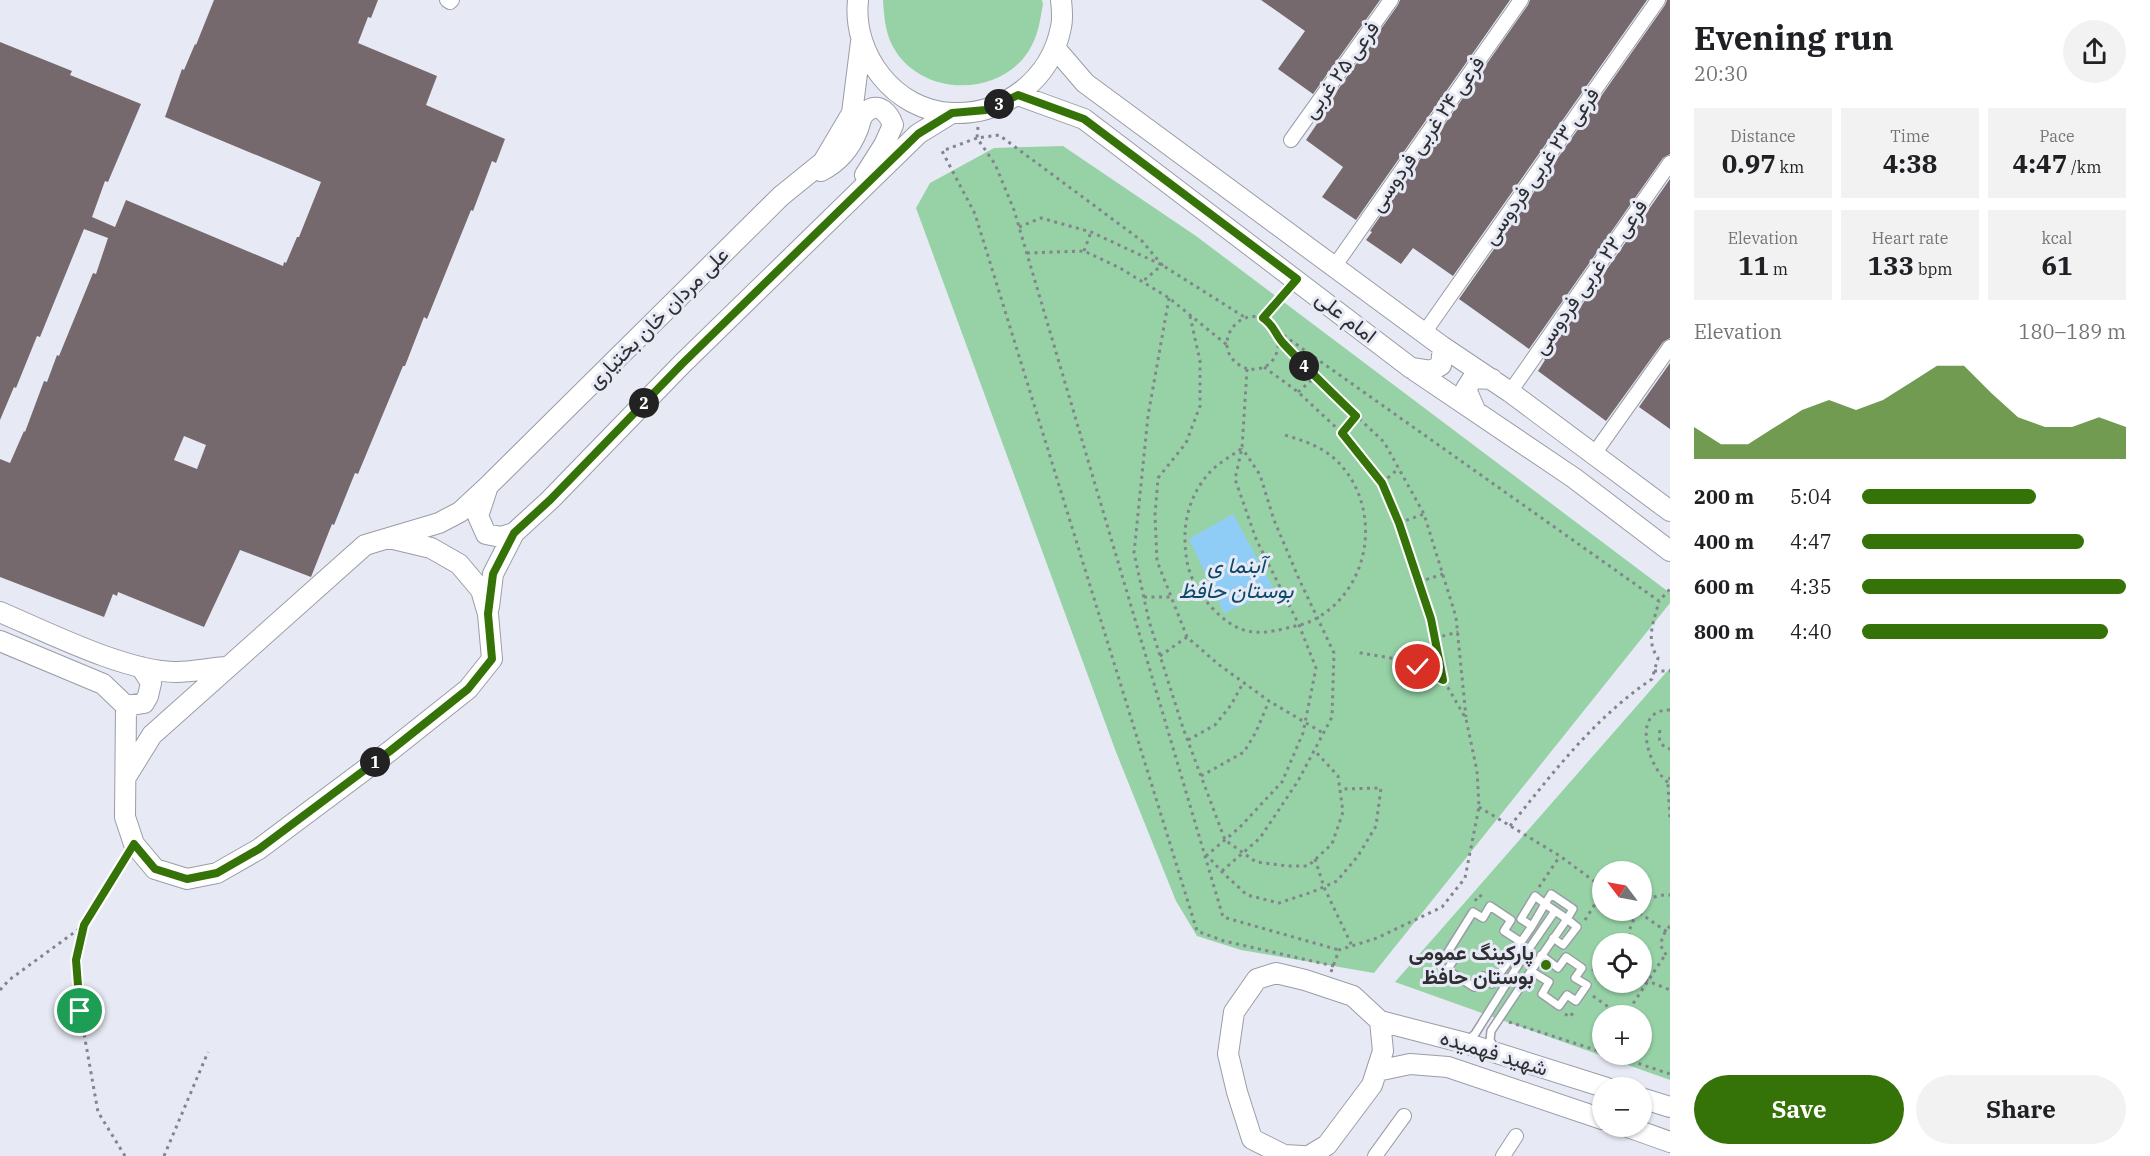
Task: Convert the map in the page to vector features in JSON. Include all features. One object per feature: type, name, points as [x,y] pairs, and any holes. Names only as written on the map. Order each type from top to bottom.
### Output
[{"type":"main road","points":[[858,0],[856,15],[861,42],[874,68],[894,91],[921,106],[952,113],[986,110],[1018,95],[1037,78],[1055,48],[1062,25],[1061,0]]},
{"type":"main road","name":"علی مردان خان بختیاری","points":[[126,777],[152,735],[365,545],[439,523],[460,512],[773,204],[823,162],[852,113],[861,42]]},
{"type":"main road","name":"امام علی","points":[[1055,48],[1085,83],[1670,511]]},
{"type":"main road","points":[[1054,108],[1047,100],[1043,88],[1052,75],[1061,74],[1085,83]]},
{"type":"main road","name":"امام علی","points":[[1018,95],[1084,119],[1411,368],[1574,478],[1670,550]]},
{"type":"main road","points":[[807,175],[816,174],[838,160],[853,140],[865,112],[873,108],[882,109],[890,115],[893,125],[884,145],[842,207]]},
{"type":"main road","points":[[488,614],[493,574],[514,533],[550,500],[682,364],[918,134],[952,113]]},
{"type":"main road","points":[[1411,368],[1431,371],[1441,365],[1443,347]]},
{"type":"main road","points":[[1475,410],[1466,389],[1473,378],[1492,380]]},
{"type":"main road","points":[[487,487],[478,516],[486,534],[501,537],[514,533]]},
{"type":"main road","points":[[0,641],[103,684],[126,706],[125,817],[134,844],[155,869],[187,879],[217,873],[259,849],[390,751],[468,689],[492,659],[488,614],[481,590],[459,564],[431,548],[387,537]]},
{"type":"main road","points":[[0,612],[101,654],[141,667],[175,672],[227,667]]},
{"type":"main road","points":[[126,706],[144,703],[148,696],[151,683],[141,667]]},
{"type":"main road","points":[[1303,1156],[1284,1155],[1255,1148],[1237,1092],[1228,1054],[1234,1012],[1257,979],[1276,973],[1353,996],[1380,1021],[1383,1051],[1372,1085],[1325,1151],[1309,1156]]},
{"type":"main road","name":"شهید فهمیده","points":[[1380,1021],[1458,1041],[1592,1083]]},
{"type":"main road","name":"شهید فهمیده","points":[[1377,1071],[1410,1064],[1448,1066],[1592,1116]]},
{"type":"main road","points":[[1652,1101],[1670,1107]]},
{"type":"main road","points":[[1652,1136],[1670,1142]]},
{"type":"street","name":"فرعی ۲۵ غربی","points":[[1291,140],[1391,0]]},
{"type":"street","name":"فرعی ۲۴ غربی فردوسی","points":[[1334,267],[1521,0]]},
{"type":"street","name":"فرعی ۲۳ غربی فردوسی","points":[[1424,333],[1658,0]]},
{"type":"street","name":"فرعی ۲۲ غربی فردوسی","points":[[1510,392],[1670,163]]},
{"type":"street","points":[[1594,454],[1670,347]]},
{"type":"street","points":[[1375,1156],[1404,1116]]},
{"type":"street","points":[[1503,1156],[1516,1136]]},
{"type":"lane","points":[[1500,1054],[1490,1040],[1491,1031],[1573,909],[1551,894],[1512,957],[1492,984],[1483,976],[1474,987],[1448,970],[1455,958],[1448,952],[1473,912],[1483,918],[1490,906],[1511,920],[1504,932],[1521,942]]},
{"type":"lane","points":[[1532,926],[1521,918],[1535,896],[1577,927],[1563,945],[1553,938]]},
{"type":"lane","points":[[1458,1041],[1469,1040],[1474,1034],[1555,911]]},
{"type":"lane","points":[[1531,971],[1549,982],[1542,994],[1559,1006],[1567,995],[1576,1001],[1587,986],[1575,978],[1582,968],[1566,957],[1558,968],[1541,955]]},
{"type":"lane","points":[[1512,957],[1520,962]]},
{"type":"path","points":[[1162,265],[1142,241],[999,135],[977,138],[942,151],[975,214],[1197,932],[1334,966]]},
{"type":"path","points":[[977,138],[995,164],[1027,252],[1222,917],[1339,950],[1377,938],[1442,907],[1465,878],[1479,807],[1477,771],[1466,719],[1458,632],[1424,514],[1384,442],[1315,378],[1279,339]]},
{"type":"path","points":[[1019,227],[1041,218],[1091,231],[1162,265],[1246,318]]},
{"type":"path","points":[[1084,251],[1091,231]]},
{"type":"path","points":[[1027,252],[1084,251],[1120,268],[1168,298],[1227,345],[1233,360],[1247,369],[1264,367],[1276,356],[1279,339],[1271,323],[1263,318],[1246,318],[1231,328],[1227,345]]},
{"type":"path","points":[[1142,282],[1162,265]]},
{"type":"path","points":[[1263,318],[1297,279]]},
{"type":"path","points":[[1168,298],[1148,416],[1134,553],[1160,656],[1187,740],[1225,840],[1256,862],[1288,866],[1308,866],[1332,844],[1343,812],[1338,776],[1314,750]]},
{"type":"path","points":[[1190,316],[1200,361],[1200,406],[1186,443],[1158,478],[1155,515],[1157,561],[1187,637],[1218,664],[1269,701],[1323,733]]},
{"type":"path","points":[[1276,330],[1659,602]]},
{"type":"path","points":[[1264,367],[1298,392],[1342,433],[1382,483],[1399,523],[1431,619],[1443,680],[1466,719]]},
{"type":"path","points":[[1247,369],[1242,448],[1234,479],[1256,539],[1299,625],[1316,668],[1303,733],[1282,782],[1239,828],[1207,855],[1247,895],[1279,903],[1337,881],[1358,856],[1376,826],[1381,788],[1340,789]]},
{"type":"path","points":[[1298,392],[1315,378]]},
{"type":"path","points":[[1342,433],[1356,416]]},
{"type":"path","points":[[1242,448],[1209,472],[1191,501],[1183,534],[1187,567],[1202,598],[1226,621],[1245,632],[1276,631],[1309,622],[1337,603],[1356,578],[1366,548],[1366,516],[1356,486],[1337,461],[1311,443],[1281,434]]},
{"type":"path","points":[[1221,871],[1260,838],[1298,781],[1332,717],[1334,653],[1278,530],[1260,475],[1242,448]]},
{"type":"path","points":[[1382,483],[1399,468]]},
{"type":"path","points":[[1399,523],[1424,514]]},
{"type":"path","points":[[1419,582],[1443,574]]},
{"type":"path","points":[[1510,826],[1578,742],[1637,689],[1652,680],[1658,658],[1651,648],[1652,631],[1659,602],[1670,589]]},
{"type":"path","points":[[1144,597],[1170,597]]},
{"type":"path","points":[[1435,638],[1458,632]]},
{"type":"path","points":[[1160,656],[1187,637]]},
{"type":"path","points":[[1355,652],[1396,659],[1443,680]]},
{"type":"path","points":[[1654,671],[1670,672]]},
{"type":"path","points":[[1187,740],[1215,725],[1231,705],[1244,683]]},
{"type":"path","points":[[1201,776],[1244,752],[1256,732],[1269,701]]},
{"type":"path","points":[[1669,784],[1651,761],[1647,750],[1647,731],[1649,721],[1654,714],[1670,710]]},
{"type":"path","points":[[1660,730],[1660,742],[1670,749]]},
{"type":"path","points":[[1670,777],[1670,818]]},
{"type":"path","points":[[1479,807],[1560,856],[1592,880]]},
{"type":"path","points":[[125,1156],[98,1112],[82,1022],[76,960],[84,925],[134,844]]},
{"type":"path","points":[[1316,859],[1324,887],[1352,946]]},
{"type":"path","points":[[1652,898],[1665,894],[1670,895]]},
{"type":"path","points":[[1652,921],[1670,934]]},
{"type":"path","points":[[0,990],[9,980],[84,925]]},
{"type":"path","points":[[1670,926],[1661,943],[1665,955],[1670,957]]},
{"type":"path","points":[[1326,987],[1339,950]]},
{"type":"path","points":[[1652,975],[1665,955]]},
{"type":"path","points":[[1652,983],[1670,990]]},
{"type":"path","points":[[1586,992],[1606,1005]]},
{"type":"path","points":[[1503,1020],[1592,1049]]},
{"type":"path","points":[[164,1156],[208,1052]]},
{"type":"path","points":[[1643,1065],[1670,1074]]},
{"type":"green space","points":[[883,0],[1042,0],[1043,4],[1034,41],[1028,52],[1014,67],[997,78],[978,84],[958,85],[938,82],[920,74],[904,62],[892,45],[885,23]]},
{"type":"green space","points":[[1063,146],[1196,236],[1670,593],[1670,603],[1374,973],[1241,950],[1197,936],[1176,901],[1116,752],[916,208],[930,183],[994,148]]},
{"type":"green space","points":[[1670,668],[1670,1080],[1628,1065],[1652,1065],[1652,1005],[1592,1005],[1592,1052],[1395,982]]},
{"type":"water","name":"آبنما ی بوستان حافظ","points":[[1233,514],[1275,591],[1224,613],[1189,539]]},
{"type":"building","points":[[214,0],[378,0],[371,18],[368,17],[358,43],[437,76],[426,105],[505,139],[496,163],[492,161],[427,319],[424,317],[405,366],[403,366],[358,474],[355,473],[334,525],[332,524],[311,577],[240,550],[204,627],[118,592],[117,596],[113,594],[104,617],[0,577],[0,459],[10,463],[25,432],[44,381],[47,382],[57,355],[59,356],[93,273],[96,274],[108,238],[84,229],[40,337],[37,336],[0,420],[0,42],[72,71],[70,75],[141,104],[108,182],[105,181],[92,217],[115,227],[126,200],[283,266],[299,237],[321,182],[165,117],[182,69],[184,70]],"holes":[[[184,436],[206,445],[197,469],[174,460]]]},
{"type":"building","points":[[1261,0],[1380,0],[1313,94],[1278,69],[1305,31]]},
{"type":"building","points":[[1400,0],[1510,0],[1356,220],[1322,197],[1343,167],[1306,140],[1329,106],[1327,105]]},
{"type":"building","points":[[1530,0],[1647,0],[1453,276],[1413,248],[1401,264],[1366,240],[1372,232],[1370,231]]},
{"type":"building","points":[[1667,0],[1670,0],[1670,154],[1663,158],[1529,349],[1459,299]]},
{"type":"building","points":[[1670,179],[1670,338],[1663,342],[1606,421],[1538,371],[1544,359]]},
{"type":"building","points":[[1670,363],[1670,429],[1639,407]]},
{"type":"place","name":"پارکینگ عمومی بوستان حافظ","points":[[1546,965]]},
{"type":"route","points":[[80,1011],[76,960],[84,925],[134,844],[155,869],[187,879],[217,873],[259,849],[390,751],[468,689],[492,659],[488,614],[493,574],[514,533],[550,500],[682,364],[918,134],[952,113],[986,110],[1018,95],[1084,119],[1297,279],[1263,318],[1271,323],[1279,339],[1315,378],[1356,416],[1342,433],[1382,483],[1399,523],[1431,619],[1443,680],[1418,667]]}]
